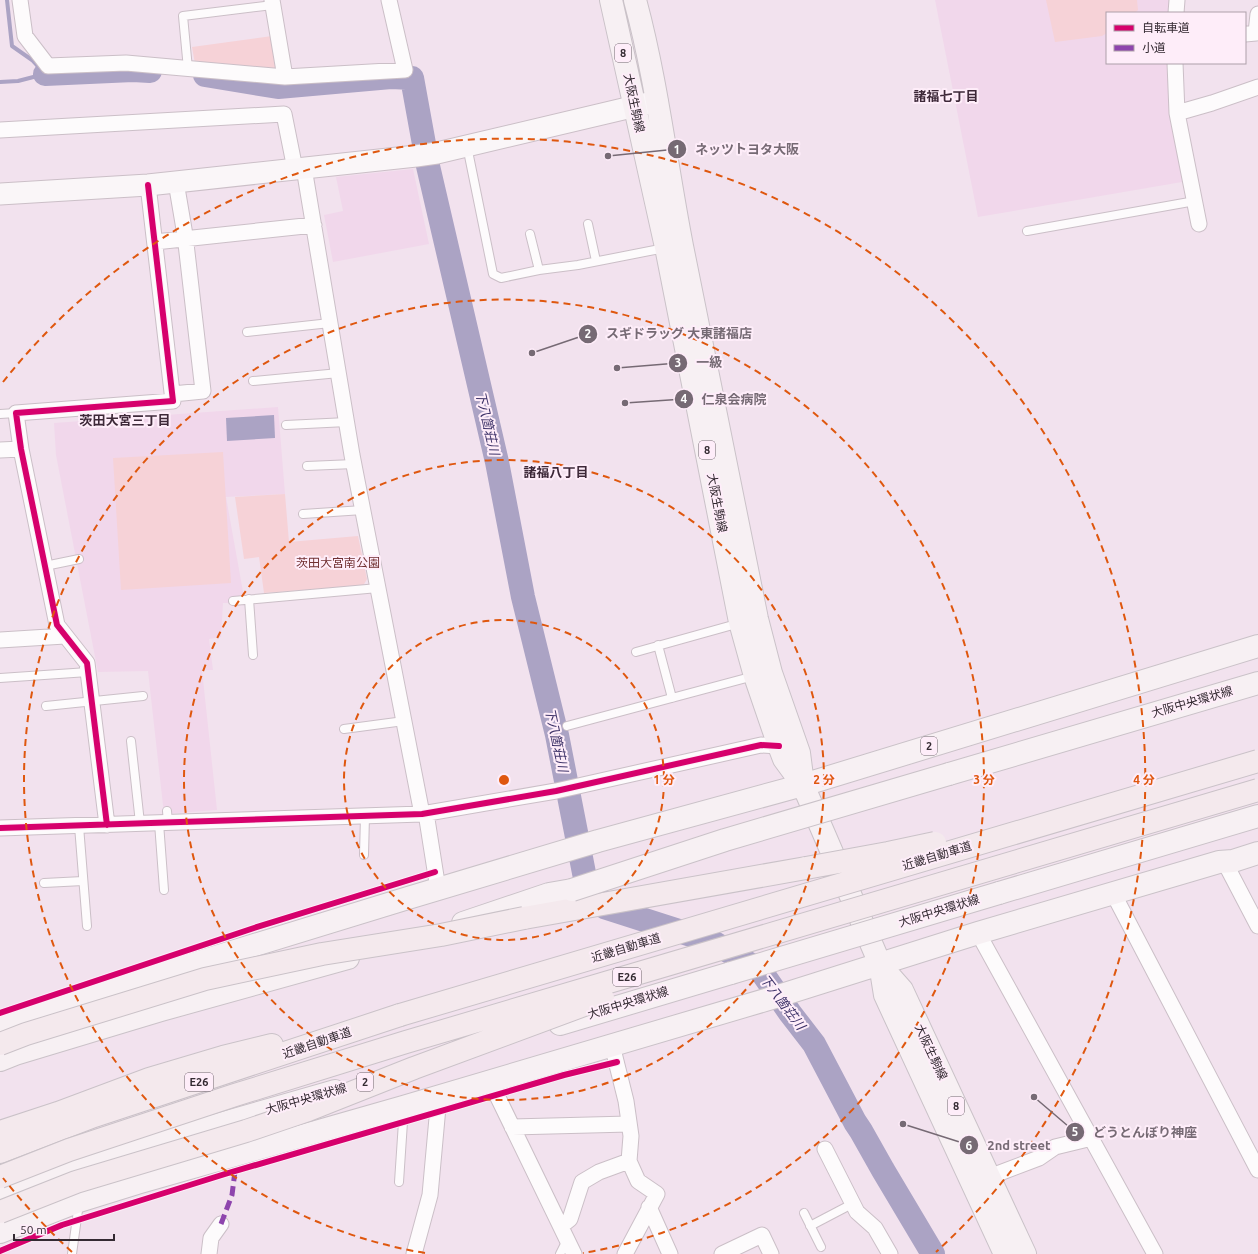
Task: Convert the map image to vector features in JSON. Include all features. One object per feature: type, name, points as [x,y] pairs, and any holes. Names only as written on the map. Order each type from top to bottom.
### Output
[{"type":"highway","name":"近畿自動車道","points":[[0,1152],[94,1116],[400,1016],[1258,760]]},
{"type":"highway","points":[[0,1044],[26,1034],[205,979],[322,954],[441,935],[531,917],[888,853],[973,834],[1190,773],[1258,760]]},
{"type":"highway","name":"近畿自動車道","points":[[0,1177],[69,1150],[209,1103],[406,1042],[1258,790]]},
{"type":"highway","points":[[0,1212],[76,1182],[246,1131],[308,1110],[414,1068],[639,984],[709,953]]},
{"type":"highway","points":[[0,1132],[58,1113],[149,1079],[223,1057],[400,1016]]},
{"type":"main road","name":"大阪生駒線","points":[[611,0],[666,247],[740,622],[755,676],[784,760],[803,785],[880,964],[885,994],[1005,1254]]},
{"type":"main road","name":"大阪生駒線","points":[[635,0],[641,21],[657,101],[682,244],[756,619],[771,673],[799,753],[803,785]]},
{"type":"main road","name":"2","points":[[0,1027],[59,1005],[438,889],[598,841],[803,785],[1258,646]]},
{"type":"main road","points":[[1179,669],[1258,660]]},
{"type":"main road","name":"大阪中央環状線","points":[[0,1060],[15,1054],[161,1010],[385,948],[549,894],[572,890],[725,840],[1258,683]]},
{"type":"main road","name":"大阪中央環状線","points":[[0,1197],[52,1176],[112,1155],[393,1074],[1258,816]]},
{"type":"main road","points":[[1224,861],[1230,853],[1258,844]]},
{"type":"main road","name":"2","points":[[0,1232],[79,1201],[782,995],[978,933],[1113,893],[1224,861],[1233,861],[1258,853]]},
{"type":"main road","points":[[145,978],[218,963],[385,948]]},
{"type":"main road","name":"大阪生駒線","points":[[880,964],[902,990],[1025,1254]]},
{"type":"main road","name":"2","points":[[202,1164],[314,1117],[393,1074]]},
{"type":"street","points":[[20,0],[25,36],[48,66],[126,64],[285,77],[405,70],[389,0]]},
{"type":"street","points":[[1176,12],[1177,0]]},
{"type":"street","points":[[272,3],[285,77]]},
{"type":"street","points":[[1246,34],[1256,33],[1258,14]]},
{"type":"street","points":[[1175,64],[1177,113],[1199,224]]},
{"type":"street","points":[[1177,113],[1212,104],[1258,87]]},
{"type":"street","points":[[0,194],[148,185],[438,153],[657,101]]},
{"type":"street","points":[[0,130],[284,114],[314,226],[354,464],[438,889]]},
{"type":"street","points":[[173,394],[203,391],[186,240],[176,182]]},
{"type":"street","points":[[107,825],[87,663],[57,625],[21,449],[16,413],[174,401],[148,185]]},
{"type":"street","points":[[155,242],[314,226]]},
{"type":"street","points":[[0,450],[21,449]]},
{"type":"street","points":[[0,640],[65,636]]},
{"type":"street","points":[[0,828],[107,825],[140,823],[165,819],[424,814],[556,791],[761,745],[778,746]]},
{"type":"street","points":[[1224,861],[1258,926]]},
{"type":"street","points":[[1113,893],[1258,1170]]},
{"type":"street","points":[[978,933],[1155,1254]]},
{"type":"street","points":[[612,1045],[626,1101],[631,1136],[629,1162],[638,1181],[657,1194],[625,1254]]},
{"type":"street","points":[[490,1081],[574,1254]]},
{"type":"street","points":[[414,1254],[430,1195],[439,1096]]},
{"type":"street","points":[[512,1127],[629,1124]]},
{"type":"street","points":[[989,1177],[1039,1158],[1055,1147],[1092,1138]]},
{"type":"street","points":[[825,1149],[852,1204],[857,1212],[875,1228],[890,1254]]},
{"type":"street","points":[[564,1233],[582,1182],[599,1172],[629,1162]]},
{"type":"street","points":[[649,1207],[670,1254]]},
{"type":"street","points":[[209,1254],[211,1238],[221,1224]]},
{"type":"street","points":[[722,1254],[762,1235],[771,1254]]},
{"type":"lane","points":[[188,69],[183,16],[272,3]]},
{"type":"lane","points":[[467,146],[493,274],[501,278],[540,270],[578,265],[666,247]]},
{"type":"lane","points":[[1027,231],[1195,200]]},
{"type":"lane","points":[[588,224],[596,261]]},
{"type":"lane","points":[[530,234],[540,270]]},
{"type":"lane","points":[[247,332],[330,323]]},
{"type":"lane","points":[[254,381],[339,373]]},
{"type":"lane","points":[[0,414],[16,413]]},
{"type":"lane","points":[[286,425],[347,422]]},
{"type":"lane","points":[[307,466],[354,464]]},
{"type":"lane","points":[[303,514],[363,510]]},
{"type":"lane","points":[[45,566],[79,559]]},
{"type":"lane","points":[[233,601],[378,588]]},
{"type":"lane","points":[[249,599],[253,655]]},
{"type":"lane","points":[[636,652],[740,622]]},
{"type":"lane","points":[[658,645],[672,698]]},
{"type":"lane","points":[[0,678],[88,672]]},
{"type":"lane","points":[[567,726],[755,676]]},
{"type":"lane","points":[[46,706],[143,696]]},
{"type":"lane","points":[[344,729],[404,721]]},
{"type":"lane","points":[[131,741],[140,823]]},
{"type":"lane","points":[[364,855],[365,816]]},
{"type":"lane","points":[[164,890],[165,819]]},
{"type":"lane","points":[[79,826],[87,926]]},
{"type":"lane","points":[[44,884],[83,881]]},
{"type":"lane","points":[[399,1182],[403,1107]]},
{"type":"lane","points":[[72,1254],[79,1201]]},
{"type":"lane","points":[[810,1226],[852,1204]]},
{"type":"lane","points":[[804,1213],[821,1247]]},
{"type":"lane","points":[[560,1254],[564,1233]]},
{"type":"shaded area","points":[[935,0],[1173,0],[1172,12],[1106,12],[1106,64],[1171,64],[1173,114],[1182,182],[978,217]]},
{"type":"shaded area","points":[[413,169],[429,244],[333,262],[324,215],[343,211],[336,177]]},
{"type":"shaded area","points":[[278,407],[285,494],[226,497],[245,603],[223,603],[221,637],[209,639],[213,670],[202,670],[217,810],[164,814],[148,671],[98,672],[56,455],[54,423]]},
{"type":"shaded area","points":[[274,415],[275,438],[227,441],[226,418]]},
{"type":"green space","points":[[1046,0],[1137,0],[1138,10],[1136,12],[1106,12],[1106,34],[1102,36],[1055,42]]},
{"type":"green space","points":[[272,36],[277,70],[195,64],[192,47]]},
{"type":"green space","points":[[223,452],[231,583],[121,590],[113,458]]},
{"type":"green space","name":"茨田大宮南公園","points":[[285,494],[289,542],[358,536],[367,579],[363,586],[264,593],[259,557],[244,559],[235,497]]},
{"type":"waterway","points":[[0,82],[18,81],[45,74],[32,60],[12,46],[7,0]]},
{"type":"waterway","points":[[45,74],[133,70],[150,71]]},
{"type":"waterway","name":"下八箇荘川","points":[[205,75],[278,87],[391,77],[412,78],[428,166],[497,462],[523,597],[557,735],[585,878],[604,907],[713,942],[761,971],[790,1013],[814,1044],[855,1122],[933,1254]]},
{"type":"marked path","points":[[221,1224],[232,1195],[235,1171]]},
{"type":"cycle path","points":[[107,825],[87,663],[57,625],[21,449],[16,413],[173,401],[148,185]]},
{"type":"cycle path","points":[[0,828],[422,814],[556,791],[761,745],[779,746]]},
{"type":"cycle path","points":[[0,1013],[254,928],[435,872]]},
{"type":"cycle path","points":[[0,1251],[62,1225],[225,1174],[564,1075],[617,1062]]},
{"type":"place","name":"ネッツトヨタ大阪","points":[[608,156]]},
{"type":"place","name":"スギドラッグ 大東諸福店","points":[[532,353]]},
{"type":"place","name":"一級","points":[[617,368]]},
{"type":"place","name":"仁泉会病院","points":[[625,403]]},
{"type":"place","name":"どうとんぼり神座","points":[[1034,1097]]},
{"type":"place","name":"2nd street","points":[[903,1124]]},
{"type":"district","name":"諸福七丁目","points":[[946,96]]},
{"type":"district","name":"茨田大宮三丁目","points":[[125,420]]},
{"type":"district","name":"諸福八丁目","points":[[556,472]]}]
